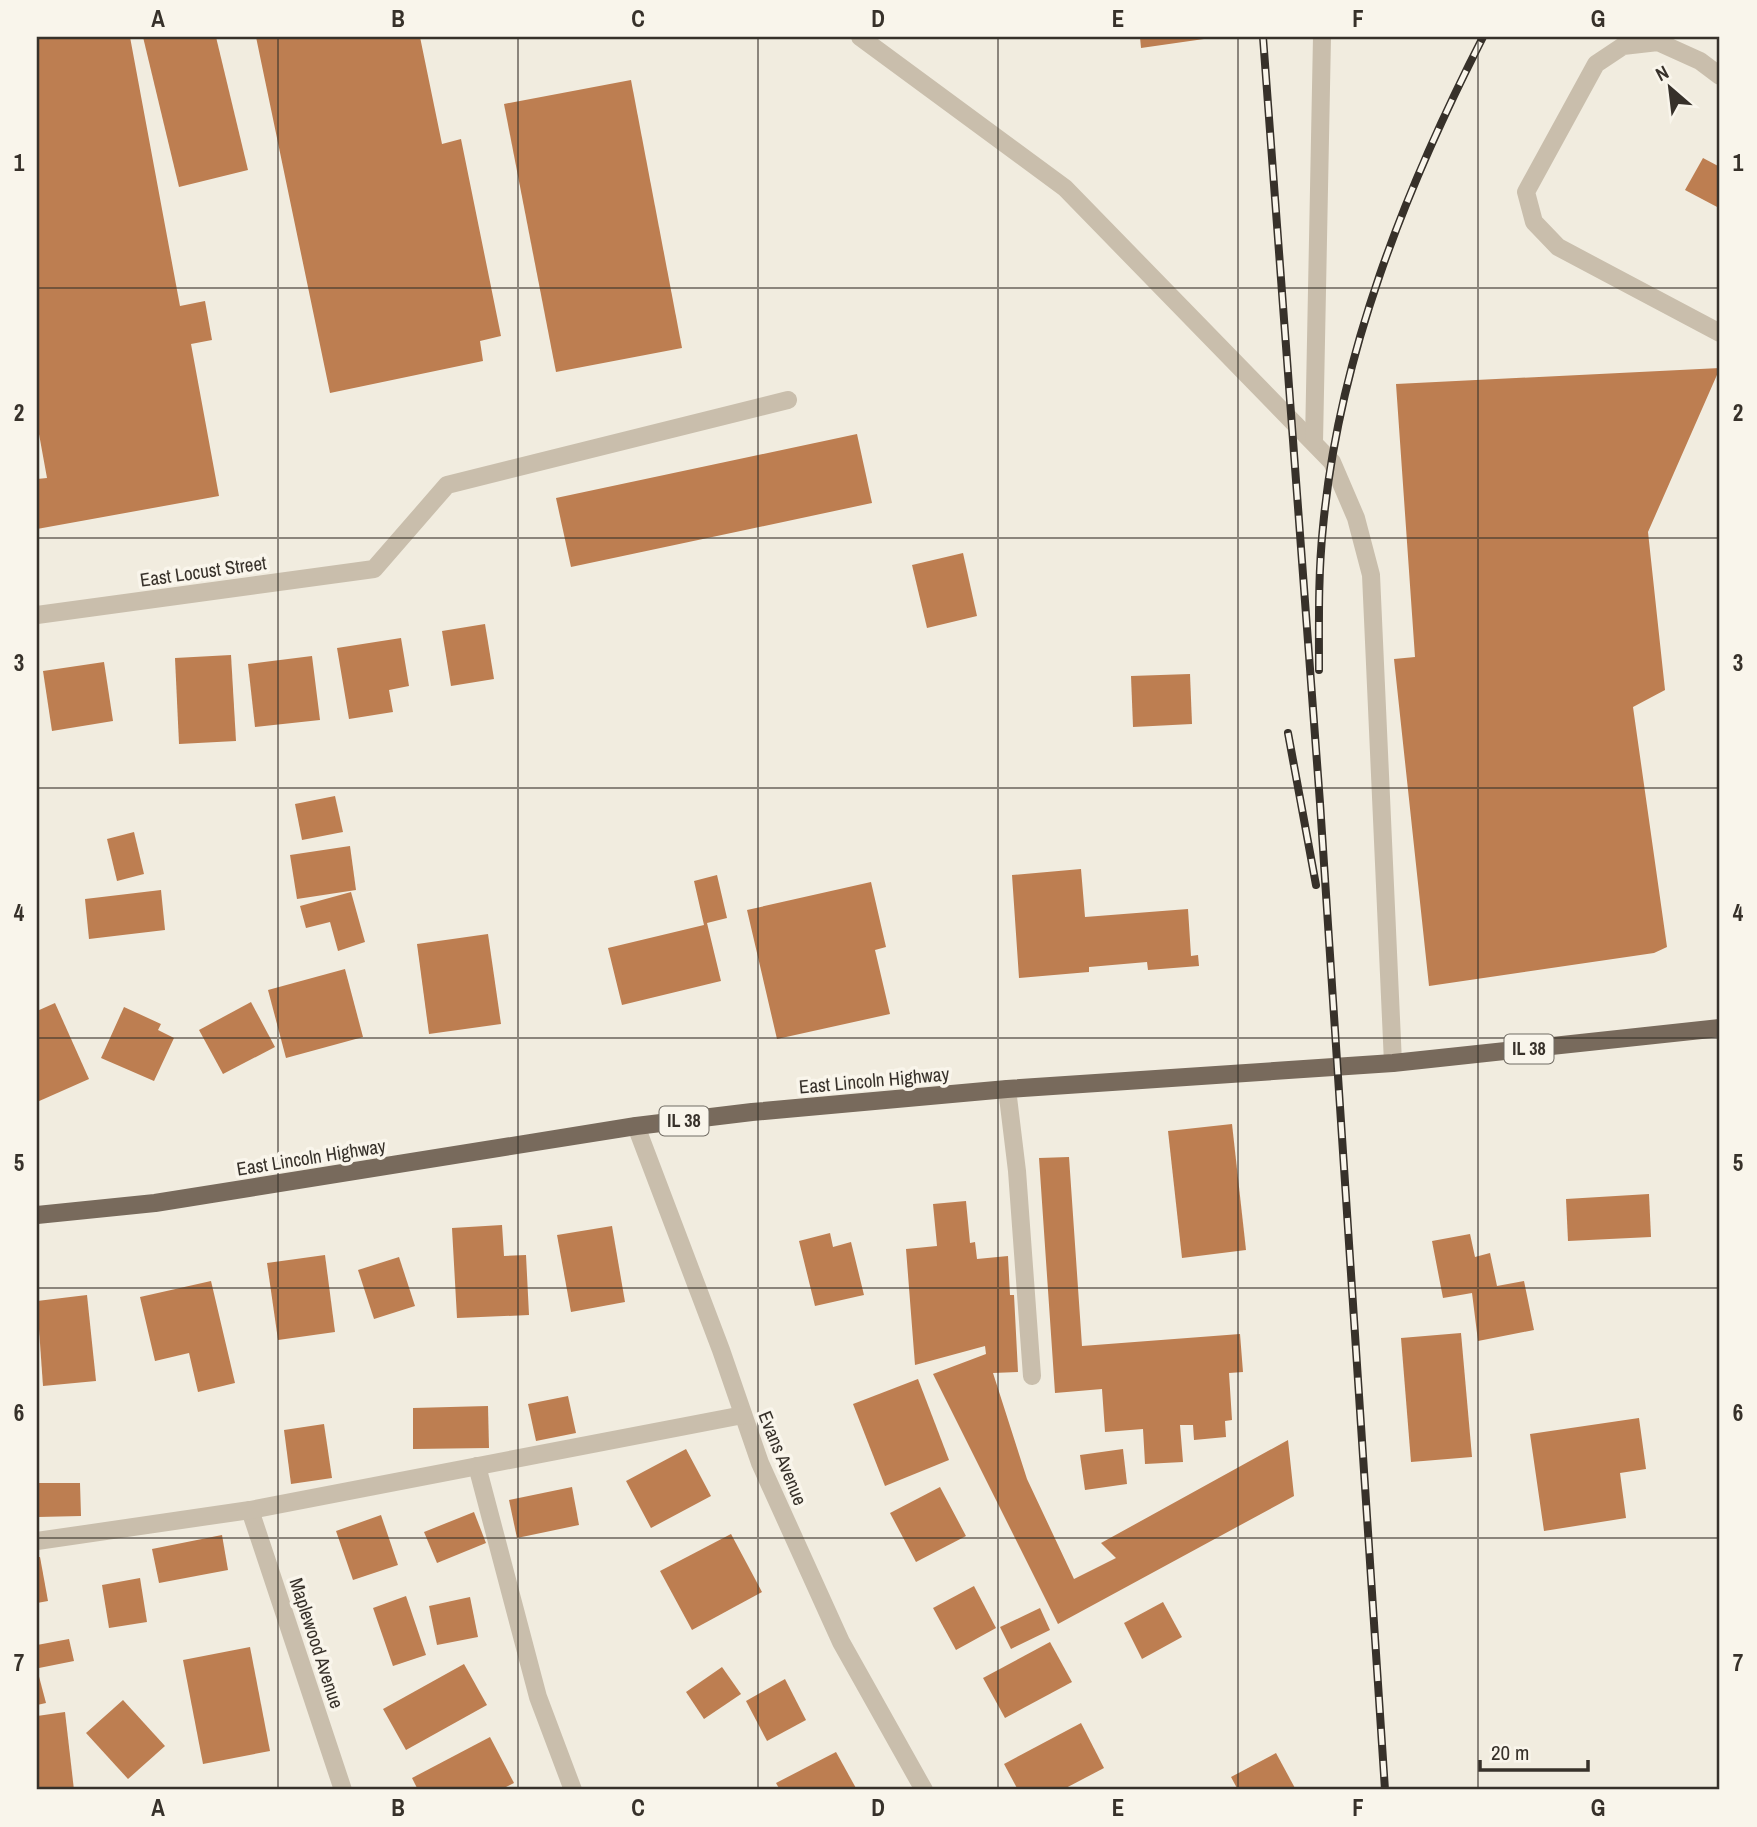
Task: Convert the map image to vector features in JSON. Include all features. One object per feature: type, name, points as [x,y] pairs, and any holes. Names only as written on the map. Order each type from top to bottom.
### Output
[{"type":"main road","name":"East Lincoln Highway","points":[[37,1214],[155,1203],[636,1126],[752,1112],[1007,1089],[1393,1063],[1720,1028]]},
{"type":"street","points":[[860,37],[1065,188],[1332,462],[1356,518],[1371,575],[1393,1063]]},
{"type":"street","points":[[1314,442],[1322,37]]},
{"type":"street","points":[[1720,76],[1700,61],[1658,43],[1623,46],[1596,64],[1526,192],[1534,222],[1559,247],[1720,333]]},
{"type":"street","name":"East Locust Street","points":[[37,615],[374,569],[447,485],[788,400]]},
{"type":"street","points":[[1007,1089],[1017,1171],[1032,1376]]},
{"type":"street","name":"Evans Avenue","points":[[636,1126],[760,1463],[841,1642],[923,1790]]},
{"type":"street","points":[[37,1541],[250,1510],[743,1415]]},
{"type":"street","points":[[477,1466],[538,1698],[573,1790]]},
{"type":"street","name":"Maplewood Avenue","points":[[250,1510],[343,1790]]},
{"type":"building","points":[[37,37],[130,37],[180,306],[205,301],[212,340],[191,344],[219,496],[37,529],[37,479],[47,478],[37,423]]},
{"type":"building","points":[[143,37],[216,37],[248,170],[179,187]]},
{"type":"building","points":[[256,37],[420,37],[442,144],[461,139],[501,336],[480,341],[483,361],[330,393]]},
{"type":"building","points":[[1140,37],[1211,37],[1211,38],[1141,48]]},
{"type":"building","points":[[631,80],[682,348],[556,372],[504,104]]},
{"type":"building","points":[[1703,158],[1720,167],[1719,208],[1685,190]]},
{"type":"building","points":[[1720,368],[1648,532],[1665,690],[1633,707],[1667,947],[1654,953],[1429,986],[1394,659],[1415,657],[1396,384]]},
{"type":"building","points":[[857,434],[872,503],[571,567],[556,498]]},
{"type":"building","points":[[963,553],[977,616],[927,628],[912,565]]},
{"type":"building","points":[[485,624],[494,679],[451,686],[442,631]]},
{"type":"building","points":[[401,638],[409,686],[389,690],[393,712],[349,719],[337,648]]},
{"type":"building","points":[[231,655],[236,741],[179,744],[175,658]]},
{"type":"building","points":[[312,656],[320,720],[255,727],[248,664]]},
{"type":"building","points":[[104,662],[113,721],[52,731],[43,671]]},
{"type":"building","points":[[1190,674],[1192,724],[1133,727],[1131,676]]},
{"type":"building","points":[[335,796],[343,832],[302,840],[295,804]]},
{"type":"building","points":[[134,832],[144,874],[117,881],[107,839]]},
{"type":"building","points":[[350,846],[356,890],[297,899],[290,855]]},
{"type":"building","points":[[1081,869],[1085,917],[1188,909],[1191,956],[1198,955],[1199,966],[1148,970],[1147,962],[1089,967],[1089,972],[1019,978],[1012,875]]},
{"type":"building","points":[[717,875],[727,918],[707,923],[721,981],[622,1005],[608,948],[704,925],[694,881]]},
{"type":"building","points":[[871,882],[886,947],[875,950],[890,1014],[777,1039],[747,910]]},
{"type":"building","points":[[161,890],[165,930],[89,939],[85,899]]},
{"type":"building","points":[[351,892],[365,942],[338,951],[330,922],[306,928],[300,906]]},
{"type":"building","points":[[488,934],[501,1024],[429,1034],[417,944]]},
{"type":"building","points":[[345,969],[363,1037],[286,1058],[268,990]]},
{"type":"building","points":[[251,1002],[275,1047],[223,1074],[199,1030]]},
{"type":"building","points":[[55,1003],[89,1079],[37,1102],[37,1011]]},
{"type":"building","points":[[124,1007],[161,1024],[158,1030],[174,1038],[154,1081],[101,1058]]},
{"type":"building","points":[[1232,1124],[1246,1250],[1182,1258],[1168,1131]]},
{"type":"building","points":[[1069,1157],[1082,1346],[1240,1334],[1243,1372],[1229,1373],[1232,1420],[1225,1421],[1226,1437],[1194,1440],[1193,1425],[1180,1425],[1183,1462],[1145,1464],[1143,1429],[1105,1432],[1102,1389],[1055,1393],[1039,1158]]},
{"type":"building","points":[[1649,1194],[1651,1237],[1568,1241],[1566,1199]]},
{"type":"building","points":[[966,1201],[970,1243],[975,1242],[977,1259],[1008,1256],[1010,1295],[1014,1295],[1018,1372],[993,1373],[1027,1479],[1074,1579],[1116,1558],[1101,1543],[1288,1440],[1294,1496],[1058,1624],[933,1374],[986,1354],[985,1346],[915,1365],[906,1249],[937,1246],[933,1204]]},
{"type":"building","points":[[502,1225],[504,1256],[526,1255],[529,1315],[457,1318],[452,1228]]},
{"type":"building","points":[[612,1226],[625,1302],[571,1312],[557,1235]]},
{"type":"building","points":[[830,1233],[833,1247],[851,1242],[864,1295],[815,1306],[799,1241]]},
{"type":"building","points":[[1470,1234],[1475,1257],[1490,1253],[1497,1286],[1524,1281],[1534,1330],[1478,1341],[1472,1293],[1443,1298],[1432,1241]]},
{"type":"building","points":[[325,1255],[335,1332],[278,1340],[267,1263]]},
{"type":"building","points":[[399,1257],[415,1306],[374,1319],[358,1270]]},
{"type":"building","points":[[211,1281],[235,1383],[198,1392],[189,1353],[155,1361],[140,1297]]},
{"type":"building","points":[[87,1295],[96,1381],[43,1386],[37,1301]]},
{"type":"building","points":[[1461,1333],[1472,1457],[1411,1462],[1401,1338]]},
{"type":"building","points":[[918,1379],[949,1460],[885,1486],[853,1404]]},
{"type":"building","points":[[568,1396],[576,1433],[536,1441],[528,1404]]},
{"type":"building","points":[[488,1406],[489,1448],[413,1449],[413,1408]]},
{"type":"building","points":[[1639,1418],[1646,1469],[1620,1473],[1626,1518],[1544,1531],[1530,1434]]},
{"type":"building","points":[[324,1424],[332,1478],[291,1484],[284,1430]]},
{"type":"building","points":[[686,1449],[711,1496],[651,1528],[626,1481]]},
{"type":"building","points":[[1123,1449],[1127,1484],[1085,1490],[1080,1455]]},
{"type":"building","points":[[37,1483],[80,1483],[81,1516],[38,1517]]},
{"type":"building","points":[[572,1487],[579,1525],[517,1538],[509,1500]]},
{"type":"building","points":[[940,1487],[966,1536],[916,1562],[890,1513]]},
{"type":"building","points":[[474,1512],[486,1543],[437,1563],[424,1532]]},
{"type":"building","points":[[381,1515],[398,1565],[353,1580],[336,1531]]},
{"type":"building","points":[[731,1534],[762,1592],[692,1630],[660,1571]]},
{"type":"building","points":[[222,1535],[228,1570],[159,1583],[152,1549]]},
{"type":"building","points":[[37,1557],[40,1557],[48,1601],[37,1603]]},
{"type":"building","points":[[140,1578],[147,1622],[109,1628],[102,1585]]},
{"type":"building","points":[[974,1586],[996,1628],[956,1650],[933,1608]]},
{"type":"building","points":[[406,1596],[426,1655],[393,1666],[373,1608]]},
{"type":"building","points":[[470,1597],[478,1637],[437,1645],[429,1606]]},
{"type":"building","points":[[1163,1602],[1182,1637],[1142,1659],[1124,1623]]},
{"type":"building","points":[[1040,1608],[1050,1630],[1011,1649],[1000,1627]]},
{"type":"building","points":[[69,1639],[74,1661],[39,1668],[37,1645]]},
{"type":"building","points":[[1050,1642],[1072,1682],[1005,1718],[983,1678]]},
{"type":"building","points":[[250,1647],[270,1751],[203,1764],[183,1660]]},
{"type":"building","points":[[464,1664],[487,1705],[406,1750],[383,1709]]},
{"type":"building","points":[[722,1667],[741,1694],[704,1719],[686,1692]]},
{"type":"building","points":[[37,1669],[46,1703],[37,1705]]},
{"type":"building","points":[[785,1679],[806,1720],[767,1741],[746,1701]]},
{"type":"building","points":[[123,1700],[165,1746],[128,1779],[86,1733]]},
{"type":"building","points":[[65,1712],[74,1790],[37,1790],[37,1716]]},
{"type":"building","points":[[1081,1723],[1104,1768],[1062,1790],[1018,1790],[1004,1764]]},
{"type":"building","points":[[490,1737],[514,1783],[500,1790],[418,1790],[412,1778]]},
{"type":"building","points":[[836,1752],[857,1790],[780,1790],[776,1783]]},
{"type":"building","points":[[1276,1753],[1296,1790],[1238,1790],[1231,1777]]},
{"type":"railway","points":[[1263,37],[1320,803],[1385,1790]]},
{"type":"railway","points":[[1319,670],[1323,527],[1331,463],[1360,337],[1402,214],[1427,154],[1483,37]]},
{"type":"railway","points":[[1288,733],[1316,885]]}]
